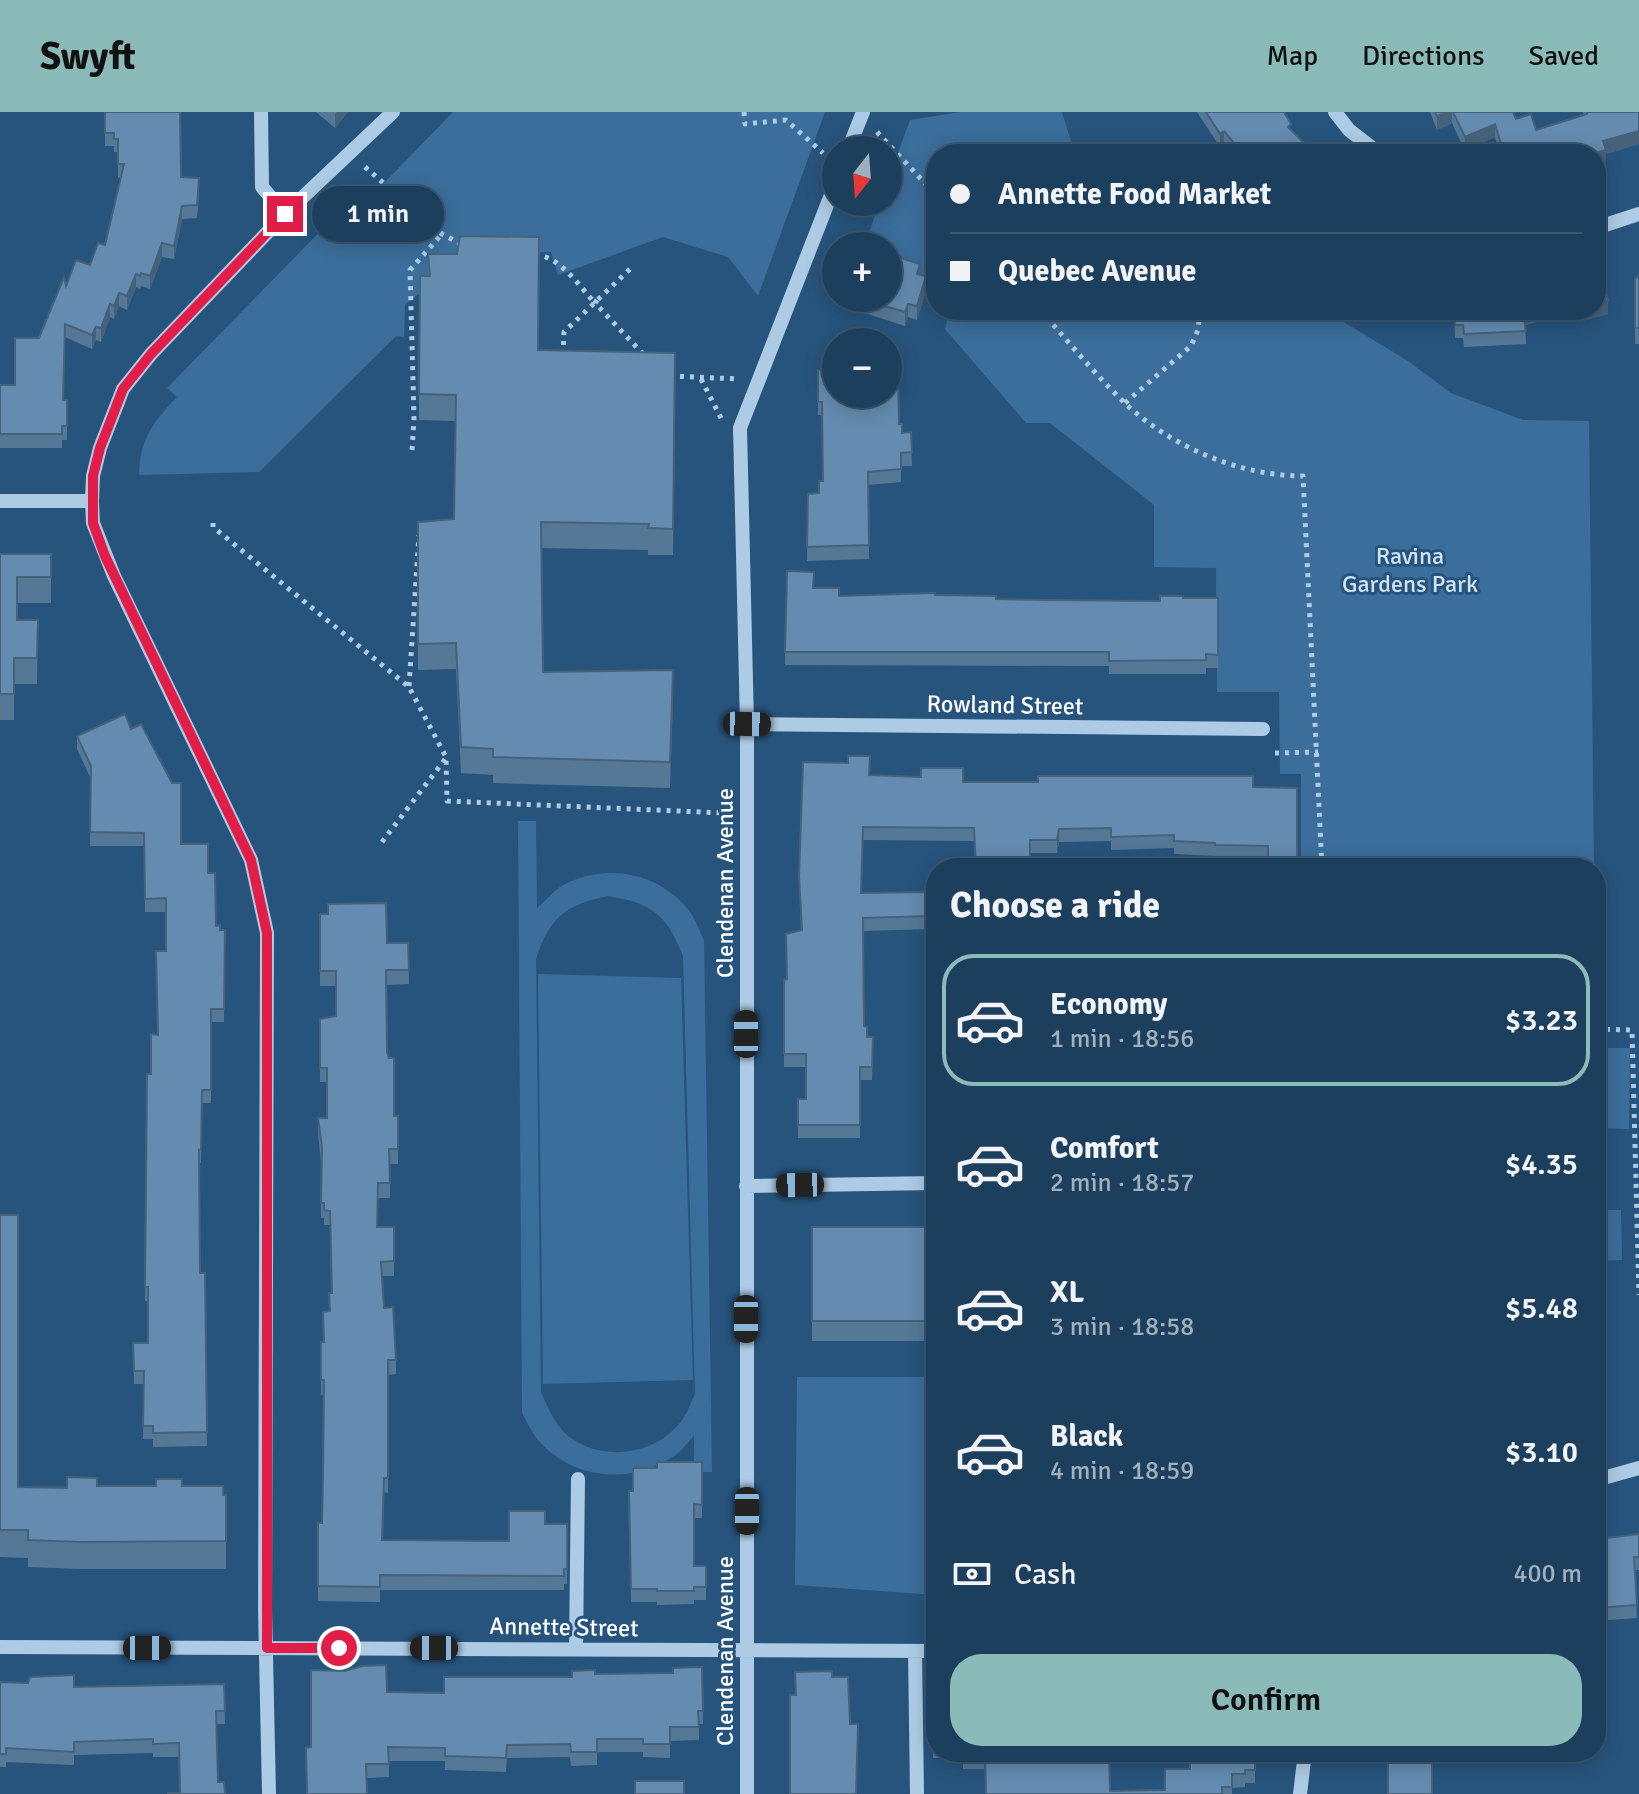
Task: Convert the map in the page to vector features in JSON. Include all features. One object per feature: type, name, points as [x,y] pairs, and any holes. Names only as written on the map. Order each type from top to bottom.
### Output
[{"type":"street","points":[[261,112],[262,187],[285,214]]},
{"type":"street","points":[[269,1794],[267,933],[251,860],[114,576],[93,523],[93,476],[100,448],[123,389],[151,354],[285,214],[393,112]]},
{"type":"street","points":[[854,136],[863,112]]},
{"type":"street","points":[[1335,112],[1349,130],[1367,144]]},
{"type":"street","points":[[1606,225],[1639,214]]},
{"type":"street","name":"Clendenan Avenue","points":[[747,1794],[747,724],[740,428],[823,216]]},
{"type":"street","points":[[0,501],[92,501]]},
{"type":"street","name":"Rowland Street","points":[[747,724],[1263,729]]},
{"type":"street","points":[[746,1186],[926,1183]]},
{"type":"street","points":[[1606,1477],[1639,1468]]},
{"type":"street","points":[[576,1649],[578,1479]]},
{"type":"street","name":"Annette Street","points":[[0,1647],[926,1651]]},
{"type":"street","points":[[915,1651],[917,1794]]},
{"type":"street","points":[[1300,1794],[1304,1762]]},
{"type":"path","points":[[744,112],[745,124],[786,120],[822,152]]},
{"type":"path","points":[[875,130],[926,184]]},
{"type":"path","points":[[364,166],[442,234],[466,247]]},
{"type":"path","points":[[412,450],[410,270],[442,234]]},
{"type":"path","points":[[526,254],[542,255],[554,262],[596,301],[654,365]]},
{"type":"path","points":[[563,358],[564,332],[630,269]]},
{"type":"path","points":[[1050,320],[1125,403],[1162,433],[1215,459],[1277,476],[1303,476],[1322,858]]},
{"type":"path","points":[[1125,403],[1191,346],[1199,320]]},
{"type":"path","points":[[663,376],[740,379]]},
{"type":"path","points":[[700,378],[725,425]]},
{"type":"path","points":[[213,523],[213,527],[409,687],[446,757],[447,801],[724,813]]},
{"type":"path","points":[[409,687],[419,535]]},
{"type":"path","points":[[1275,753],[1318,752]]},
{"type":"path","points":[[382,842],[446,757]]},
{"type":"path","points":[[1606,1029],[1632,1030],[1639,1295]]},
{"type":"green space","points":[[453,112],[825,112],[758,296],[728,257],[663,237],[558,275],[551,252],[443,253],[420,293],[405,305],[404,337],[396,336],[259,472],[139,475],[142,451],[149,432],[177,397],[167,388],[344,207],[353,215]]},
{"type":"green space","points":[[961,112],[1062,112],[1072,144],[926,144],[926,279],[902,274],[902,232],[869,232],[875,216],[902,216],[902,142],[910,120]]},
{"type":"green space","name":"Ravina Gardens Park","points":[[947,320],[1340,320],[1408,361],[1451,393],[1523,420],[1589,421],[1594,858],[1301,858],[1301,774],[1280,774],[1279,692],[1217,692],[1216,568],[1154,567],[1154,505],[1050,423],[1026,423],[945,329]]},
{"type":"green space","points":[[518,821],[536,821],[537,908],[560,887],[577,879],[612,873],[630,875],[647,879],[677,898],[692,915],[704,940],[712,1472],[694,1472],[694,1436],[671,1458],[654,1467],[619,1474],[584,1470],[552,1453],[536,1437],[522,1413]],"holes":[[[608,896],[656,913],[671,930],[683,956],[695,1394],[684,1417],[661,1440],[646,1447],[613,1452],[597,1450],[567,1435],[555,1420],[541,1392],[536,959],[547,933],[561,915],[581,904]]]},
{"type":"green space","points":[[538,974],[681,978],[693,1380],[543,1384]]},
{"type":"green space","points":[[1606,1048],[1630,1048],[1629,1129],[1606,1128]]},
{"type":"green space","points":[[1606,1210],[1621,1210],[1622,1260],[1606,1261]]},
{"type":"green space","points":[[797,1377],[926,1377],[926,1594],[795,1585]]},
{"type":"building","points":[[105,112],[180,112],[181,177],[199,178],[197,205],[182,206],[174,246],[162,243],[150,276],[136,274],[127,296],[119,293],[114,306],[110,304],[101,328],[96,327],[92,335],[65,324],[63,400],[67,400],[67,426],[62,426],[62,434],[0,434],[0,385],[15,385],[15,338],[39,338],[64,277],[66,286],[76,260],[90,265],[98,243],[105,245],[124,164],[118,164],[118,139],[114,139],[114,133],[105,133]]},
{"type":"building","points":[[1206,112],[1284,112],[1291,124],[1288,127],[1305,144],[1235,144],[1224,131],[1220,134]]},
{"type":"building","points":[[1453,112],[1513,112],[1516,119],[1531,114],[1536,130],[1587,112],[1639,112],[1639,131],[1603,141],[1604,144],[1501,144],[1495,124],[1465,137]]},
{"type":"building","points":[[460,236],[539,237],[538,350],[675,353],[673,529],[648,528],[649,524],[541,522],[543,672],[673,670],[670,762],[493,757],[493,749],[461,747],[456,643],[418,644],[418,522],[454,519],[456,395],[419,394],[420,276],[430,276],[428,254],[457,254]]},
{"type":"building","points":[[902,258],[920,264],[917,274],[926,276],[917,306],[908,304],[905,312],[902,311]]},
{"type":"building","points":[[1639,275],[1639,328],[1635,328],[1635,279]]},
{"type":"building","points":[[1455,320],[1524,320],[1526,331],[1464,334],[1463,325],[1455,325]]},
{"type":"building","points":[[818,370],[822,370],[822,402],[818,402]]},
{"type":"building","points":[[822,408],[899,408],[902,433],[911,432],[912,452],[901,453],[901,469],[868,472],[869,545],[807,547],[808,494],[819,493],[819,481],[823,481]]},
{"type":"building","points":[[0,554],[51,554],[51,577],[17,577],[17,620],[38,620],[37,658],[14,658],[14,694],[0,694]]},
{"type":"building","points":[[787,571],[814,572],[813,588],[839,588],[839,596],[935,593],[1048,600],[1160,601],[1160,596],[1218,598],[1218,655],[1206,654],[1206,660],[1109,661],[1109,652],[785,652]]},
{"type":"building","points":[[125,714],[131,729],[141,724],[172,783],[181,783],[181,844],[208,844],[208,873],[215,873],[216,926],[220,925],[220,930],[225,930],[224,1009],[211,1009],[211,1090],[202,1090],[199,1150],[200,1273],[205,1273],[207,1432],[153,1433],[153,1426],[143,1426],[144,1371],[134,1371],[133,1343],[148,1343],[148,1287],[145,1287],[147,1074],[151,1074],[151,1034],[158,1035],[156,951],[166,951],[166,898],[145,899],[144,833],[90,832],[91,766],[77,736]]},
{"type":"building","points":[[848,756],[870,756],[869,775],[921,777],[921,768],[963,768],[963,782],[1038,782],[1038,776],[1253,776],[1253,787],[1297,788],[1297,858],[1268,858],[1268,846],[1174,841],[1174,835],[1111,837],[1111,828],[1059,829],[1057,840],[1030,840],[1030,858],[976,858],[974,828],[863,827],[861,893],[926,892],[926,916],[863,918],[864,1026],[867,1027],[867,1037],[873,1037],[872,1067],[860,1067],[860,1125],[798,1125],[798,1099],[806,1099],[806,1054],[784,1054],[784,980],[787,979],[786,934],[802,930],[799,876],[803,762],[848,763]]},
{"type":"building","points":[[386,903],[387,943],[408,943],[409,970],[386,970],[387,1052],[389,1058],[394,1058],[394,1116],[398,1116],[398,1149],[389,1149],[390,1183],[378,1183],[377,1227],[394,1227],[394,1261],[381,1262],[384,1308],[393,1307],[396,1360],[388,1360],[388,1478],[384,1478],[382,1540],[509,1541],[509,1511],[545,1511],[545,1524],[567,1524],[567,1569],[564,1569],[564,1576],[380,1575],[380,1587],[318,1586],[318,1523],[322,1523],[323,1477],[324,1380],[321,1380],[321,1342],[324,1342],[323,1312],[330,1311],[329,1293],[332,1293],[330,1211],[324,1210],[324,1203],[321,1203],[322,1147],[318,1118],[327,1118],[327,1068],[320,1068],[320,1019],[336,1016],[336,971],[320,971],[320,914],[328,914],[328,904]]},
{"type":"building","points":[[0,1215],[18,1215],[18,1487],[67,1488],[67,1477],[97,1478],[97,1486],[156,1486],[156,1479],[182,1479],[182,1486],[223,1486],[223,1495],[226,1495],[226,1541],[28,1540],[28,1530],[0,1530]]},
{"type":"building","points":[[812,1227],[926,1227],[926,1321],[812,1321]]},
{"type":"building","points":[[657,1462],[702,1462],[702,1505],[694,1504],[694,1566],[706,1566],[706,1587],[694,1587],[694,1591],[631,1589],[629,1491],[633,1491],[633,1468],[657,1468]]},
{"type":"building","points":[[1639,1534],[1639,1557],[1634,1557],[1637,1605],[1606,1607],[1606,1538]]},
{"type":"building","points":[[386,1665],[387,1692],[444,1693],[444,1677],[572,1677],[572,1671],[595,1670],[595,1674],[673,1673],[673,1668],[702,1667],[703,1711],[698,1711],[699,1727],[670,1727],[670,1744],[643,1744],[643,1739],[597,1739],[597,1752],[571,1752],[570,1744],[507,1745],[506,1758],[445,1756],[445,1748],[388,1747],[389,1764],[366,1764],[367,1794],[307,1794],[306,1748],[311,1747],[311,1670],[345,1671],[362,1666]]},
{"type":"building","points":[[832,1671],[832,1677],[848,1677],[850,1724],[858,1724],[856,1794],[790,1794],[790,1695],[796,1695],[795,1672]]},
{"type":"building","points":[[74,1675],[74,1687],[224,1684],[225,1711],[216,1711],[218,1782],[224,1782],[225,1794],[168,1794],[180,1793],[179,1743],[153,1744],[153,1739],[74,1742],[74,1752],[6,1748],[6,1754],[0,1754],[0,1682],[28,1683],[30,1677]]},
{"type":"building","points":[[985,1762],[1109,1762],[1110,1791],[1165,1790],[1165,1769],[1190,1769],[1190,1762],[1255,1762],[1255,1770],[1232,1774],[1232,1787],[1222,1787],[1222,1794],[986,1794]]},
{"type":"building","points":[[1388,1762],[1432,1762],[1432,1794],[1388,1794]]},
{"type":"building","points":[[635,1781],[684,1781],[684,1794],[635,1794]]},
{"type":"route","points":[[285,214],[151,354],[123,389],[100,448],[93,476],[92,501],[93,523],[105,556],[251,860],[267,933],[267,1648],[339,1648]]}]
